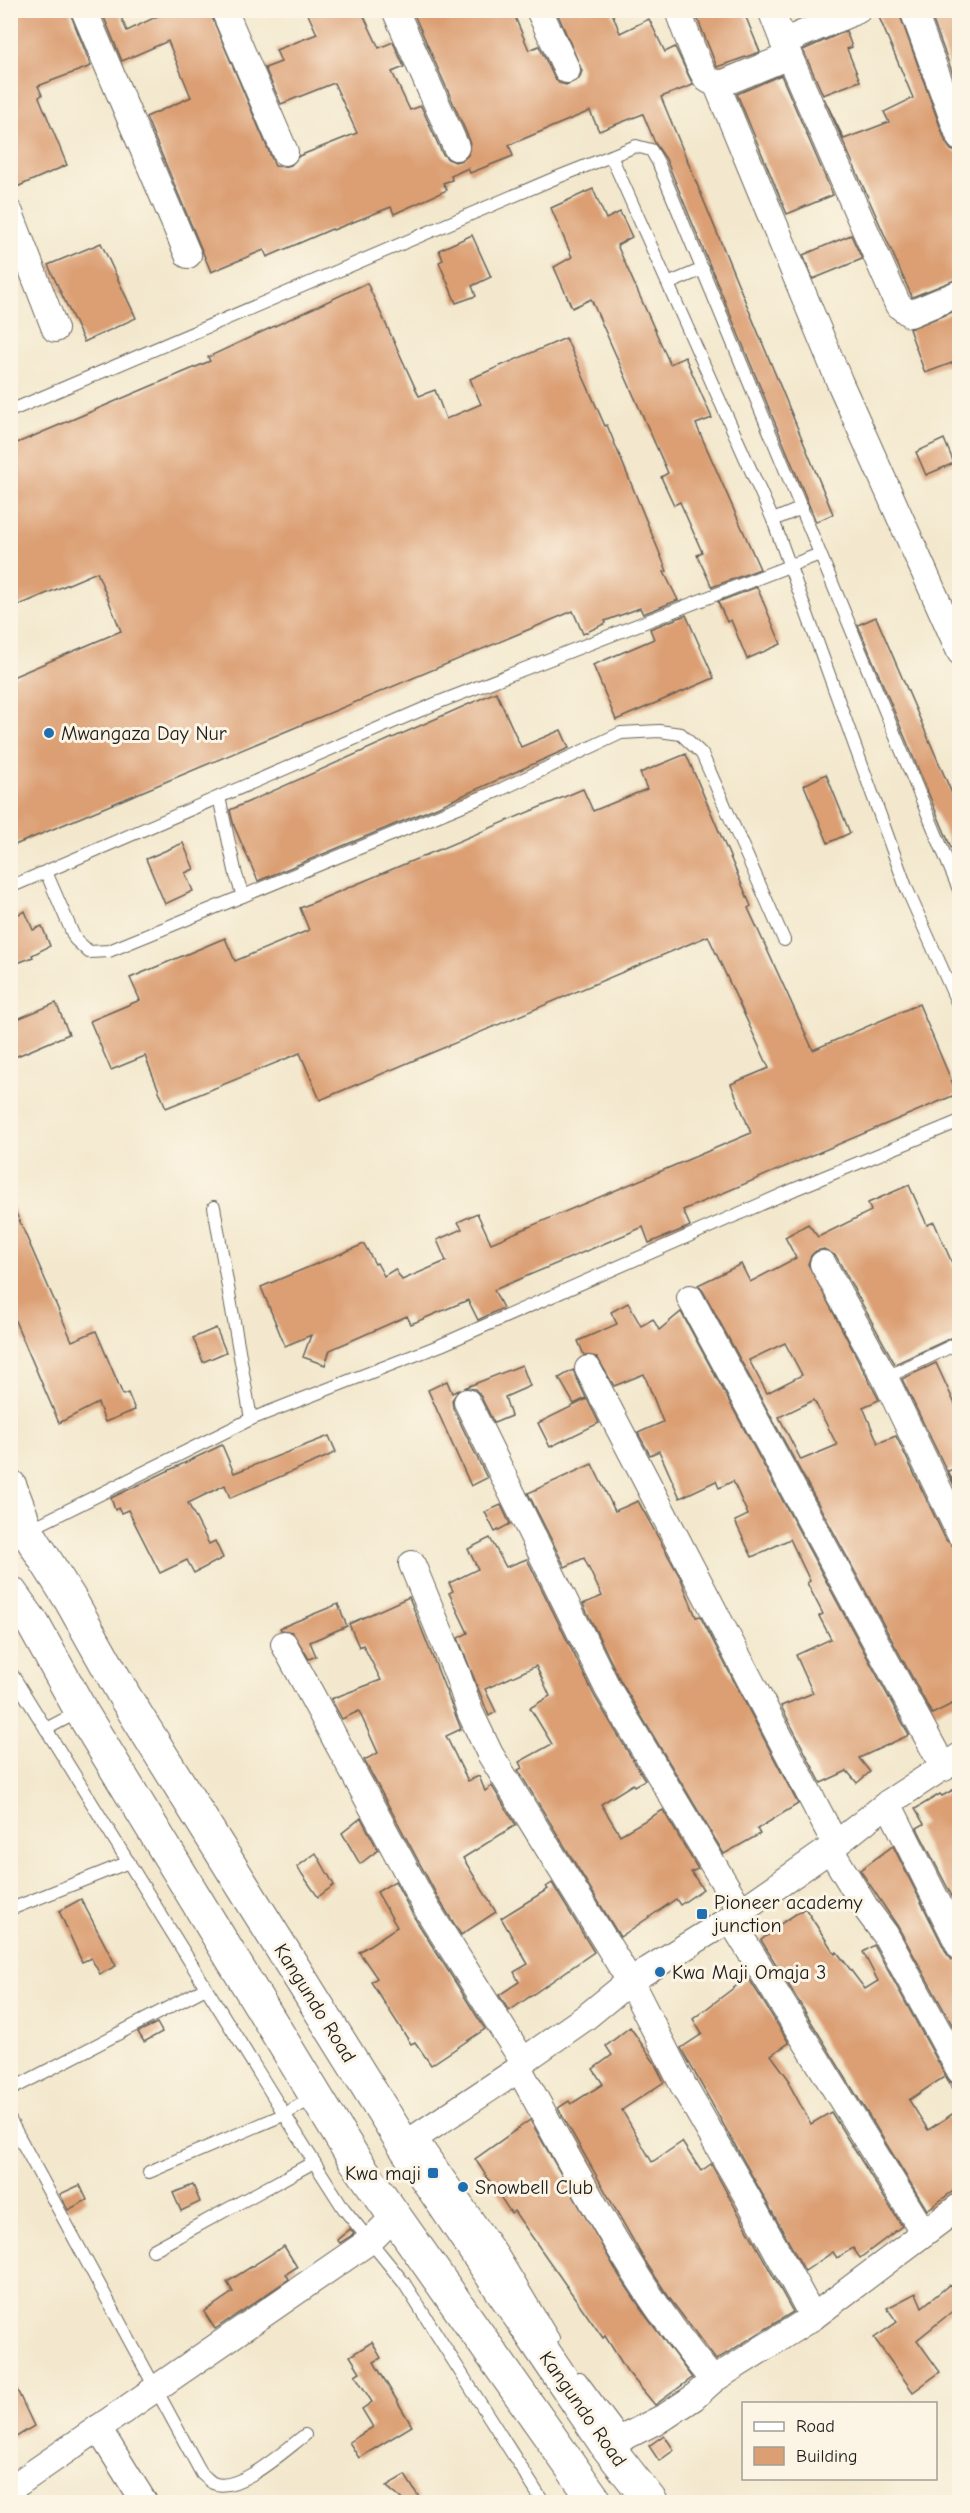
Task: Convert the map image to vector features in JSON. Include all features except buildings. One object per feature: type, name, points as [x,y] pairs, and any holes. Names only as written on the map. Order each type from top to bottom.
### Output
[{"type":"highway","name":"Kangundo Road","points":[[10,1486],[19,1535],[70,1599],[125,1697],[412,2140],[500,2290],[563,2360],[616,2441],[651,2502]]},
{"type":"highway","points":[[10,1592],[33,1624],[81,1711],[315,2097],[395,2216],[596,2502]]},
{"type":"street","points":[[84,10],[188,255]]},
{"type":"street","points":[[224,10],[285,152]]},
{"type":"street","points":[[395,10],[456,147]]},
{"type":"street","points":[[539,10],[567,70]]},
{"type":"street","points":[[678,10],[685,32],[708,79],[716,83],[726,82],[858,10]]},
{"type":"street","points":[[771,10],[898,305],[904,312],[910,314],[960,293]]},
{"type":"street","points":[[913,10],[960,138]]},
{"type":"street","points":[[716,83],[840,382],[960,652]]},
{"type":"street","points":[[10,213],[55,329]]},
{"type":"street","points":[[823,1264],[885,1378],[960,1534]]},
{"type":"street","points":[[412,2140],[521,2065],[630,1982],[736,1915],[833,1847],[888,1803],[952,1762],[690,1298]]},
{"type":"street","points":[[588,1369],[833,1847],[867,1910],[885,1934],[960,2071]]},
{"type":"street","points":[[467,1402],[608,1689],[736,1915],[924,2233]]},
{"type":"street","points":[[412,1564],[458,1676],[470,1712],[490,1754],[630,1982],[684,2087],[813,2317]]},
{"type":"street","points":[[284,1644],[427,1909],[521,2065],[613,2236],[688,2351],[713,2380]]},
{"type":"street","points":[[888,1803],[960,1947]]},
{"type":"street","points":[[616,2441],[666,2416],[693,2398],[713,2380],[813,2317],[960,2206]]},
{"type":"street","points":[[10,2489],[371,2240],[395,2216]]},
{"type":"street","points":[[98,2428],[144,2502]]},
{"type":"lane","points":[[10,411],[553,179],[636,146],[651,150],[703,270],[960,892]]},
{"type":"lane","points":[[611,156],[670,283],[773,520],[906,887],[960,1009]]},
{"type":"lane","points":[[670,283],[703,270]]},
{"type":"lane","points":[[773,520],[802,508]]},
{"type":"lane","points":[[10,887],[442,700],[820,554]]},
{"type":"lane","points":[[46,872],[75,939],[89,952],[109,951],[502,789],[621,734],[659,731],[681,734],[702,754],[784,940]]},
{"type":"lane","points":[[219,797],[236,875],[243,896]]},
{"type":"lane","points":[[19,1535],[251,1419],[441,1345],[784,1193],[960,1121]]},
{"type":"lane","points":[[214,1207],[251,1419]]},
{"type":"lane","points":[[885,1378],[960,1342]]},
{"type":"lane","points":[[10,1671],[283,2115],[344,2208],[404,2283],[542,2502]]},
{"type":"lane","points":[[46,1729],[81,1711]]},
{"type":"lane","points":[[16,1907],[129,1862]]},
{"type":"lane","points":[[10,2090],[206,1988]]},
{"type":"lane","points":[[149,2172],[283,2115],[315,2097]]},
{"type":"lane","points":[[10,2121],[202,2474],[213,2483],[225,2484],[242,2481],[305,2435]]},
{"type":"lane","points":[[153,2250],[314,2162]]},
{"type":"place","name":"Mwangaza Day Nur","points":[[49,733]]},
{"type":"place","name":"Pioneer academy junction","points":[[702,1914]]},
{"type":"place","name":"Kwa Maji Omaja 3","points":[[660,1972]]},
{"type":"place","name":"Kwa maji","points":[[433,2173]]},
{"type":"place","name":"Snowbell Club","points":[[463,2187]]}]
